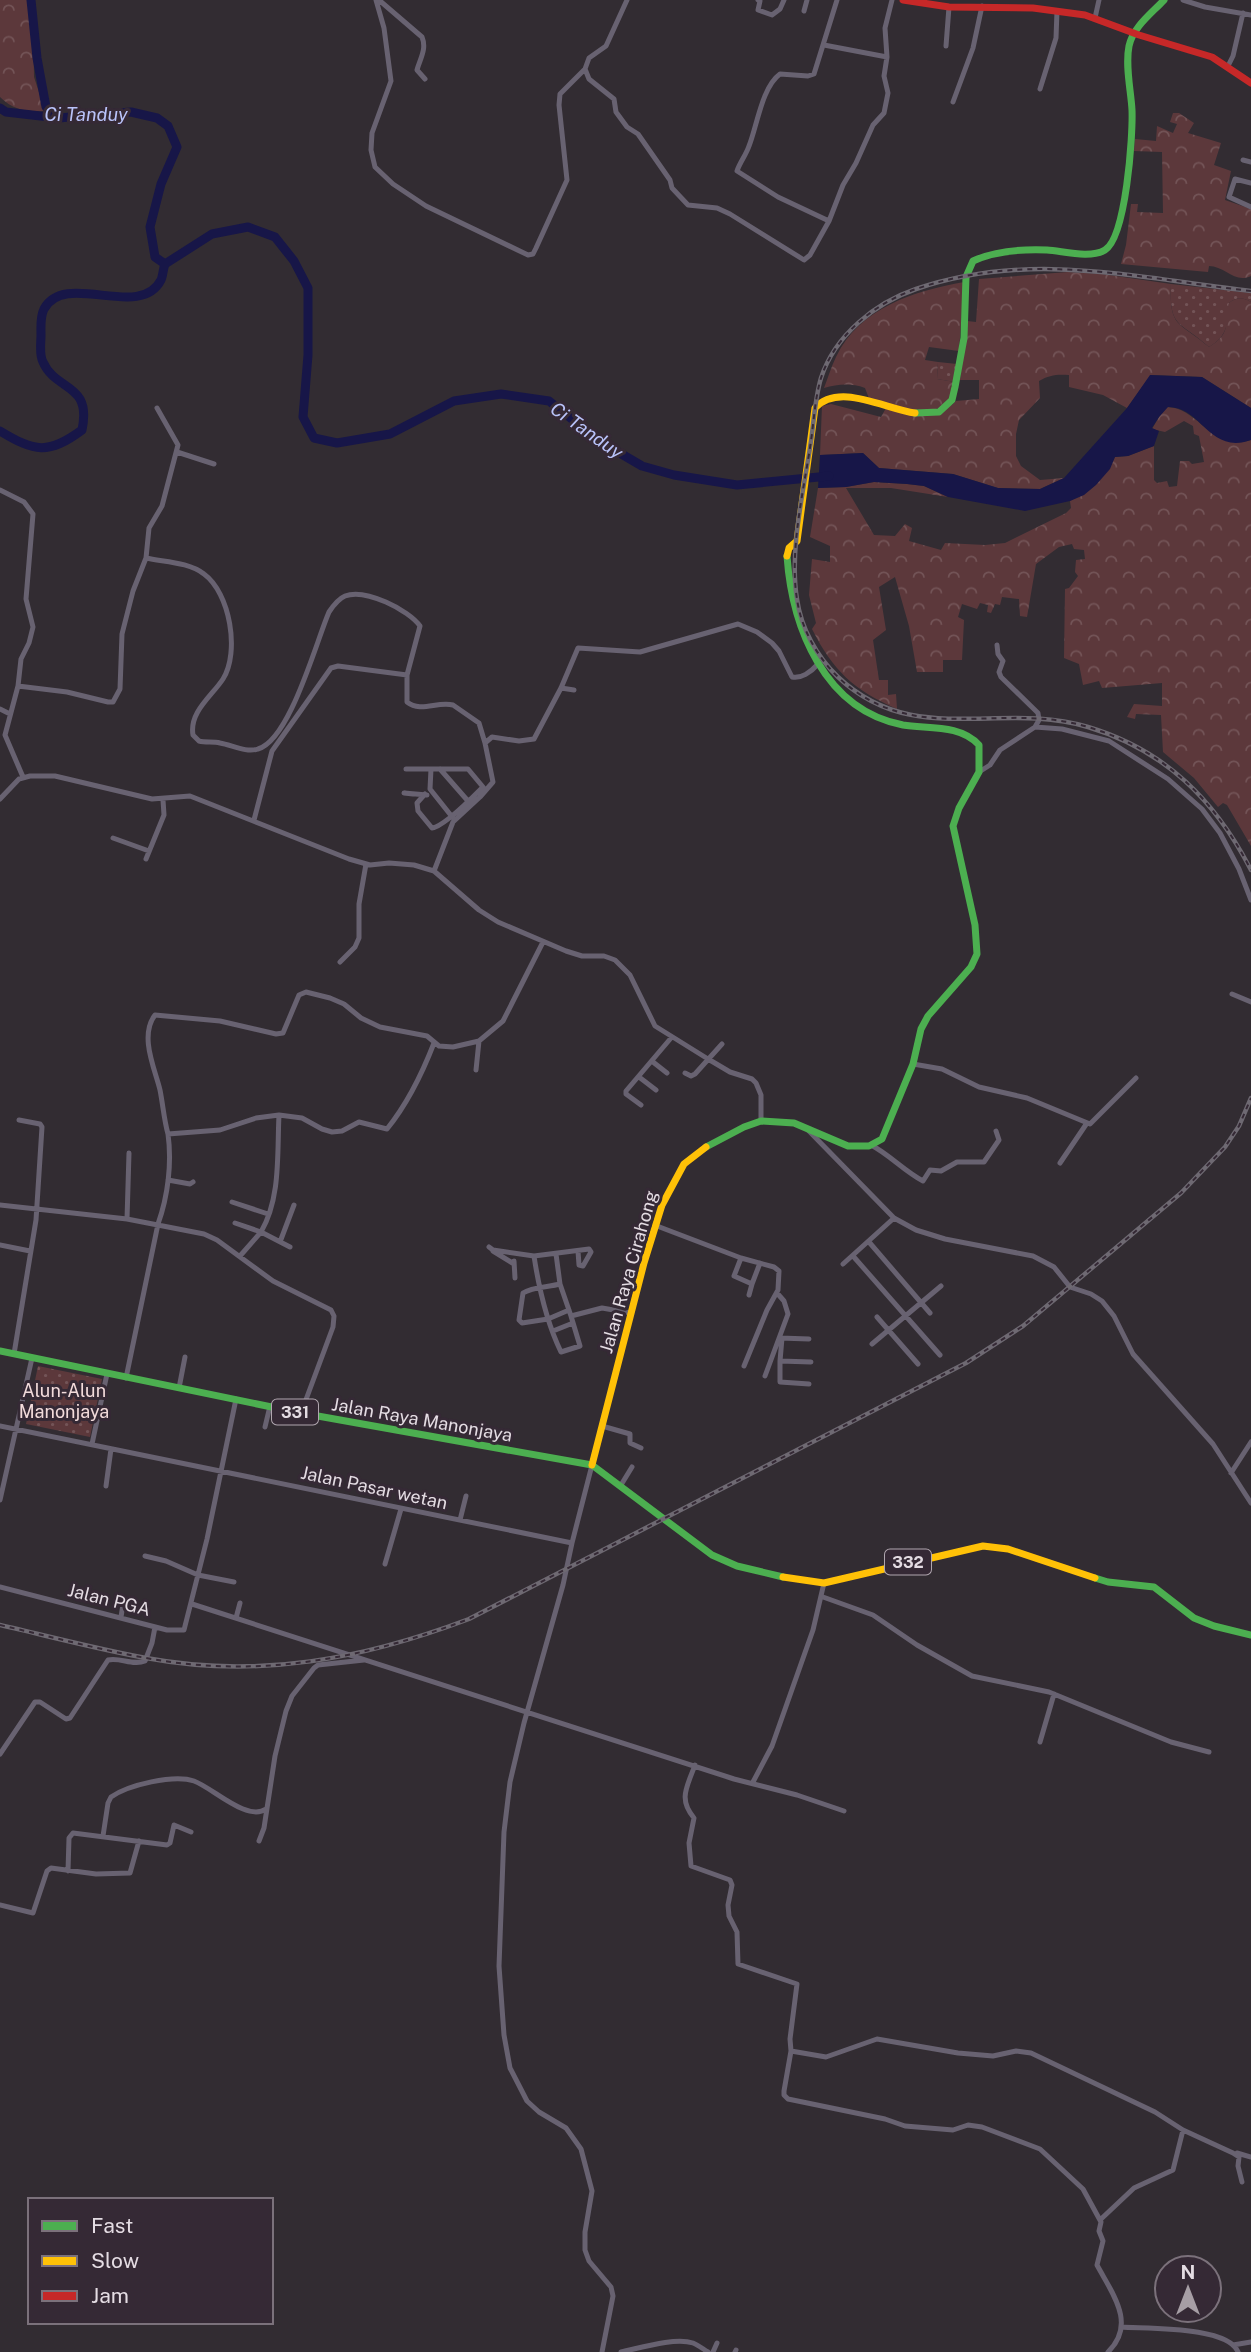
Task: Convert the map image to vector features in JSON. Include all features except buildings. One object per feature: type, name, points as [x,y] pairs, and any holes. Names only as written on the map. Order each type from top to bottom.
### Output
[{"type":"street","points":[[377,0],[384,28],[391,81],[372,133],[371,150],[375,167],[393,184],[426,206],[528,255],[533,254],[567,180],[560,94],[585,69],[589,58],[606,46],[628,0]]},
{"type":"street","points":[[377,0],[422,37],[425,43],[424,51],[417,70],[425,79]]},
{"type":"street","points":[[758,0],[758,10],[772,15],[780,9],[784,0]]},
{"type":"street","points":[[804,11],[807,0]]},
{"type":"street","points":[[829,221],[778,197],[737,171],[750,145],[763,103],[775,78],[780,74],[812,75],[837,0]]},
{"type":"street","points":[[585,69],[589,79],[614,99],[616,112],[627,127],[638,134],[670,180],[672,188],[688,205],[716,208],[730,214],[804,260],[810,255],[829,221],[843,185],[873,125],[884,113],[887,101],[884,76],[887,57],[885,29],[892,0]]},
{"type":"street","points":[[903,0],[949,7],[982,6],[1057,11],[1095,18],[1133,33],[1212,57],[1251,83]]},
{"type":"street","points":[[1095,18],[1099,0]]},
{"type":"street","points":[[979,772],[979,745],[972,736],[962,731],[896,723],[864,709],[840,691],[817,665],[802,634],[791,601],[787,554],[797,541],[815,408],[824,399],[844,397],[906,411],[939,412],[952,400],[964,338],[966,277],[974,261],[986,255],[1020,250],[1094,254],[1106,250],[1122,220],[1131,151],[1132,113],[1128,49],[1133,33],[1164,0]]},
{"type":"street","points":[[1183,0],[1251,15]]},
{"type":"street","points":[[953,102],[974,45],[982,6]]},
{"type":"street","points":[[946,46],[949,7]]},
{"type":"street","points":[[1040,89],[1056,38],[1057,11]]},
{"type":"street","points":[[1228,66],[1243,13]]},
{"type":"street","points":[[824,45],[887,57]]},
{"type":"street","points":[[1243,160],[1251,162]]},
{"type":"street","points":[[1251,183],[1235,179],[1229,197],[1251,207]]},
{"type":"street","points":[[18,686],[113,702],[120,689],[122,634],[133,591],[146,558],[149,527],[162,506],[177,452],[176,441],[157,408]]},
{"type":"street","points":[[177,452],[214,464]]},
{"type":"street","points":[[0,491],[24,502],[33,514],[26,598],[33,627],[21,659],[18,686],[5,735],[23,777]]},
{"type":"street","points":[[146,558],[190,567],[204,574],[227,611],[232,653],[223,678],[202,704],[194,722],[192,731],[195,739],[202,742],[217,742],[251,750],[260,749],[268,743],[296,701],[329,612],[345,596],[360,594],[405,610],[415,618],[420,626],[407,675],[406,696],[409,704],[421,708],[453,705],[479,723],[493,782],[480,797],[439,827],[432,828],[417,809],[417,803],[425,794]]},
{"type":"street","points":[[485,743],[492,737],[519,741],[534,739],[561,688],[572,657],[580,647],[640,652],[738,624],[757,632],[772,643],[792,677],[811,672],[817,665]]},
{"type":"street","points":[[996,1131],[999,1140],[985,1161],[957,1162],[941,1171],[930,1170],[923,1181],[902,1169],[887,1153],[872,1144],[884,1135],[913,1064],[924,1022],[971,967],[977,954],[975,925],[953,826],[959,808],[979,772],[990,765],[1000,750],[1035,727],[1039,720],[1038,713],[1002,679],[999,672],[1003,661],[998,654],[997,645]]},
{"type":"street","points":[[254,820],[272,751],[331,668],[338,666],[407,675]]},
{"type":"street","points":[[561,688],[574,690]]},
{"type":"street","points":[[0,709],[10,714]]},
{"type":"street","points":[[1035,727],[1062,729],[1109,741],[1168,779],[1202,809],[1220,833],[1251,900]]},
{"type":"street","points":[[268,743],[272,751]]},
{"type":"street","points":[[406,769],[465,769],[474,773],[483,787],[452,819],[434,871]]},
{"type":"street","points":[[431,769],[430,789],[452,819]]},
{"type":"street","points":[[440,769],[468,801]]},
{"type":"street","points":[[0,799],[23,777],[55,776],[163,800],[190,796],[366,864],[406,864],[434,871],[488,916],[543,942],[582,956],[604,956],[615,960],[630,975],[655,1026],[730,1072],[752,1079],[756,1083],[761,1095],[761,1121]]},
{"type":"street","points":[[413,793],[404,793],[434,795]]},
{"type":"street","points":[[146,859],[164,815],[163,800]]},
{"type":"street","points":[[113,838],[149,851]]},
{"type":"street","points":[[340,962],[355,947],[359,938],[360,894],[366,864]]},
{"type":"street","points":[[126,1378],[168,1180],[171,1152],[161,1092],[150,1056],[152,1019],[159,1014],[205,1018],[276,1034],[284,1033],[299,995],[306,992],[344,1004],[361,1018],[380,1027],[427,1036],[447,1048],[479,1041],[503,1021],[543,942]]},
{"type":"street","points":[[1232,993],[1251,1002]]},
{"type":"street","points":[[641,1105],[626,1093],[671,1038]]},
{"type":"street","points":[[476,1070],[479,1041]]},
{"type":"street","points":[[168,1134],[220,1130],[256,1118],[279,1115],[302,1118],[332,1132],[342,1131],[359,1122],[387,1129],[412,1093],[434,1042]]},
{"type":"street","points":[[685,1073],[692,1075],[722,1044]]},
{"type":"street","points":[[653,1062],[667,1073]]},
{"type":"street","points":[[913,1064],[943,1069],[979,1087],[1027,1098],[1087,1124]]},
{"type":"street","points":[[639,1077],[656,1090]]},
{"type":"street","points":[[1060,1163],[1087,1124],[1094,1121],[1136,1078]]},
{"type":"street","points":[[240,1256],[261,1232],[274,1196],[279,1115]]},
{"type":"street","points":[[14,1354],[37,1209],[42,1126],[19,1120]]},
{"type":"street","name":"Jalan Raya Cirahong","points":[[592,1465],[662,1205],[684,1164],[702,1149],[761,1121],[794,1123],[848,1146],[864,1147],[872,1144]]},
{"type":"street","points":[[807,1128],[894,1218],[916,1230],[945,1240],[1033,1256],[1054,1266],[1070,1287],[1102,1301],[1114,1316],[1133,1354],[1213,1444],[1251,1503]]},
{"type":"street","points":[[127,1219],[129,1153]]},
{"type":"street","points":[[168,1180],[188,1184],[193,1182]]},
{"type":"street","points":[[232,1202],[268,1214]]},
{"type":"street","points":[[0,1205],[127,1219],[204,1234],[273,1281],[324,1306],[334,1316],[333,1327],[301,1413]]},
{"type":"street","points":[[281,1242],[294,1205]]},
{"type":"street","points":[[842,1264],[894,1218]]},
{"type":"street","points":[[236,1223],[290,1247]]},
{"type":"street","points":[[657,1226],[779,1271],[777,1293],[767,1310],[744,1366]]},
{"type":"street","points":[[869,1242],[930,1313]]},
{"type":"street","points":[[0,1245],[30,1251]]},
{"type":"street","points":[[514,1264],[491,1249],[534,1256],[578,1251]]},
{"type":"street","points":[[534,1256],[539,1289],[562,1352],[580,1346],[560,1284],[556,1254]]},
{"type":"street","points":[[514,1278],[515,1255]]},
{"type":"street","points":[[853,1255],[940,1355]]},
{"type":"street","points":[[741,1258],[734,1276],[752,1284]]},
{"type":"street","points":[[750,1295],[760,1263]]},
{"type":"street","points":[[560,1284],[533,1288],[523,1293],[519,1321],[522,1323],[571,1317],[602,1308],[631,1313]]},
{"type":"street","points":[[872,1345],[941,1286]]},
{"type":"street","points":[[564,1295],[574,1292]]},
{"type":"street","points":[[765,1376],[781,1338],[788,1310],[777,1293]]},
{"type":"street","points":[[553,1331],[571,1317]]},
{"type":"street","points":[[877,1317],[918,1364]]},
{"type":"street","points":[[781,1338],[809,1339]]},
{"type":"street","points":[[781,1338],[780,1382],[809,1384]]},
{"type":"street","name":"Jalan Raya Manonjaya","points":[[0,1352],[301,1413],[490,1449],[592,1465]]},
{"type":"street","points":[[179,1388],[185,1357]]},
{"type":"street","points":[[0,1500],[32,1358]]},
{"type":"street","points":[[780,1362],[810,1362]]},
{"type":"street","points":[[92,1444],[107,1374]]},
{"type":"street","points":[[236,1399],[192,1604],[734,1779],[753,1782],[844,1811]]},
{"type":"street","points":[[265,1427],[270,1406]]},
{"type":"street","name":"Jalan Pasar wetan","points":[[0,1426],[572,1543]]},
{"type":"street","points":[[602,1426],[630,1434],[629,1442],[641,1448]]},
{"type":"street","points":[[1231,1473],[1251,1442]]},
{"type":"street","points":[[106,1486],[111,1450]]},
{"type":"street","points":[[592,1465],[566,1577],[510,1782],[504,1832],[499,1952],[504,2035],[510,2068],[527,2101],[539,2112],[566,2128],[584,2160],[592,2192],[585,2232],[585,2250],[589,2261],[611,2287],[613,2296],[602,2352]]},
{"type":"street","name":"332","points":[[592,1465],[690,1540],[720,1559],[781,1577],[824,1583],[969,1548],[982,1546],[1008,1549],[1108,1582],[1154,1587],[1194,1618],[1251,1635]]},
{"type":"street","points":[[621,1485],[632,1467]]},
{"type":"street","points":[[460,1520],[466,1496]]},
{"type":"street","points":[[386,1564],[401,1509]]},
{"type":"street","points":[[145,1556],[166,1561],[198,1575],[234,1583]]},
{"type":"street","points":[[753,1782],[772,1746],[823,1597],[824,1583]]},
{"type":"street","name":"Jalan PGA","points":[[0,1587],[177,1632],[184,1630],[192,1604]]},
{"type":"street","points":[[823,1597],[873,1615],[917,1645],[972,1676],[1054,1694],[1171,1742],[1209,1752]]},
{"type":"street","points":[[121,1617],[124,1598]]},
{"type":"street","points":[[236,1618],[240,1602]]},
{"type":"street","points":[[0,1754],[35,1702],[40,1702],[66,1719],[70,1718],[108,1660],[135,1663],[145,1661],[155,1627]]},
{"type":"street","points":[[259,1841],[264,1828],[279,1738],[292,1696],[318,1665],[367,1660]]},
{"type":"street","points":[[1040,1742],[1054,1694]]},
{"type":"street","points":[[695,1765],[684,1801],[695,1824],[689,1843],[691,1866],[730,1880],[733,1885],[728,1905],[729,1916],[737,1932],[737,1964],[797,1984],[784,2095],[788,2099],[885,2119],[905,2126],[953,2130],[968,2125],[982,2127],[1040,2150],[1052,2159],[1083,2189],[1100,2220],[1099,2231],[1103,2241],[1097,2265],[1115,2294],[1121,2327],[1121,2337],[1108,2352]]},
{"type":"street","points":[[103,1836],[111,1797],[159,1780],[193,1780],[250,1812],[261,1813],[266,1809]]},
{"type":"street","points":[[68,1871],[71,1835],[76,1833],[169,1845],[174,1825],[191,1832]]},
{"type":"street","points":[[0,1905],[33,1913],[48,1870],[54,1868],[96,1874],[131,1873],[139,1841]]},
{"type":"street","points":[[791,2051],[826,2057],[877,2039],[978,2055],[993,2056],[1024,2051],[1155,2112],[1183,2130],[1233,2153],[1239,2157],[1242,2182]]},
{"type":"street","points":[[1100,2220],[1134,2188],[1172,2170],[1183,2130]]},
{"type":"street","points":[[1233,2153],[1251,2157]]},
{"type":"street","points":[[1121,2327],[1196,2332],[1227,2340],[1238,2352]]},
{"type":"street","points":[[621,2352],[678,2342],[694,2343],[710,2352],[717,2343]]},
{"type":"street","points":[[1233,2345],[1251,2342]]},
{"type":"green space","points":[[0,0],[29,0],[33,24],[34,77],[45,111],[21,109],[0,97]]},
{"type":"green space","points":[[1173,113],[1179,113],[1194,123],[1188,133],[1221,143],[1214,165],[1231,171],[1225,200],[1251,209],[1251,276],[1240,278],[1209,266],[1208,272],[1121,264],[1131,204],[1138,204],[1137,212],[1163,213],[1162,152],[1134,151],[1135,139],[1156,141],[1157,126],[1173,133],[1177,124],[1170,122]]},
{"type":"green space","points":[[1068,272],[1171,284],[1174,317],[1183,328],[1209,347],[1217,342],[1224,332],[1229,303],[1240,298],[1251,302],[1251,408],[1202,377],[1151,375],[1127,408],[1103,395],[1069,387],[1069,375],[1046,377],[1039,381],[1040,398],[1019,420],[1016,434],[1016,456],[1021,466],[1040,480],[1064,478],[1040,489],[998,488],[953,474],[879,468],[863,453],[820,455],[822,406],[831,404],[881,417],[886,408],[923,414],[940,412],[956,401],[979,399],[979,380],[960,380],[967,321],[976,322],[979,279]]},
{"type":"green space","points":[[964,282],[959,351],[929,347],[925,360],[938,362],[937,379],[955,382],[951,399],[944,406],[913,410],[870,401],[865,388],[860,386],[824,388],[834,361],[846,340],[859,325],[891,304],[908,297]]},
{"type":"green space","points":[[1171,284],[1251,293],[1251,302],[1240,298],[1229,303],[1224,333],[1209,347],[1174,317]]},
{"type":"green space","points":[[938,362],[957,364],[955,382],[937,379]]},
{"type":"green space","points":[[1167,407],[1188,414],[1226,440],[1251,440],[1251,846],[1227,805],[1223,803],[1218,807],[1194,778],[1163,752],[1161,715],[1136,714],[1135,719],[1127,717],[1134,704],[1162,706],[1162,683],[1102,688],[1099,681],[1083,685],[1079,664],[1064,658],[1065,589],[1069,588],[1078,576],[1075,572],[1076,560],[1085,559],[1084,550],[1074,549],[1072,544],[1059,547],[1036,564],[1027,617],[1020,616],[1019,599],[1002,597],[1000,605],[995,604],[991,613],[987,612],[988,605],[980,603],[977,609],[962,604],[958,617],[964,620],[962,660],[943,660],[943,672],[917,672],[909,626],[895,577],[879,587],[886,630],[873,640],[879,680],[888,680],[888,695],[896,694],[897,709],[846,678],[828,657],[812,629],[816,623],[809,595],[812,559],[830,562],[830,546],[810,537],[818,488],[874,482],[924,486],[948,497],[891,488],[846,488],[874,535],[895,536],[905,524],[912,528],[909,541],[941,550],[945,543],[1005,543],[1066,513],[1071,508],[1070,501],[1096,483],[1115,457],[1128,456],[1154,446],[1154,480],[1157,483],[1167,481],[1169,487],[1177,486],[1180,461],[1189,461],[1192,464],[1204,462],[1199,436],[1194,434],[1193,426],[1184,421],[1165,432],[1152,429]]},
{"type":"green space","name":"Alun-Alun Manonjaya","points":[[38,1366],[102,1379],[90,1437],[26,1424]]},
{"type":"shaded area","points":[[1150,375],[1202,377],[1251,408],[1251,440],[1237,443],[1225,441],[1189,414],[1168,407],[1152,428],[1159,431],[1154,446],[1128,456],[1115,457],[1110,469],[1084,495],[1070,501],[1025,511],[948,497],[924,486],[907,484],[874,482],[818,488],[820,455],[863,453],[879,468],[953,474],[998,488],[1040,489],[1064,478],[1127,408]]},
{"type":"waterway","points":[[31,0],[37,58],[46,107],[58,118]]},
{"type":"waterway","name":"Ci Tanduy","points":[[0,108],[6,112],[58,118],[131,112],[157,118],[168,126],[177,147],[161,184],[150,227],[155,257],[165,264],[212,234],[248,227],[275,237],[294,261],[308,288],[308,355],[303,417],[314,438],[337,443],[390,434],[454,401],[501,394],[549,401],[601,442],[642,466],[674,475],[737,485],[829,476]]},
{"type":"waterway","points":[[0,431],[32,447],[41,448],[60,444],[82,430],[82,403],[71,389],[49,372],[42,359],[41,322],[44,309],[54,298],[68,294],[120,297],[137,296],[151,291],[161,280],[165,264]]},
{"type":"railway","points":[[1251,291],[1125,274],[1042,269],[958,277],[916,289],[886,303],[846,335],[827,362],[821,378],[798,520],[795,561],[799,610],[811,641],[838,677],[867,699],[897,711],[927,717],[1055,720],[1088,727],[1116,737],[1141,749],[1185,781],[1221,821],[1251,870]]},
{"type":"railway","points":[[0,1625],[146,1658],[229,1666],[270,1665],[350,1654],[390,1645],[469,1619],[966,1363],[1023,1326],[1181,1193],[1225,1147],[1239,1126],[1251,1098]]},
{"type":"traffic: fast","points":[[915,413],[939,412],[952,400],[964,338],[966,277],[973,261],[1018,250],[1099,253],[1112,241],[1123,207],[1131,141],[1129,46],[1138,27],[1164,0]]},
{"type":"traffic: fast","points":[[706,1147],[761,1121],[794,1123],[848,1146],[869,1146],[882,1139],[913,1064],[921,1029],[928,1016],[971,967],[977,954],[975,925],[953,826],[959,808],[979,772],[979,745],[953,730],[903,725],[876,716],[852,702],[833,684],[817,662],[805,637],[796,610],[787,556]]},
{"type":"traffic: fast","points":[[0,1351],[301,1413],[592,1465],[712,1555],[737,1566],[783,1577]]},
{"type":"traffic: fast","points":[[1095,1578],[1154,1587],[1194,1618],[1251,1635]]},
{"type":"traffic: slow","points":[[787,556],[789,548],[797,541],[815,408],[837,397],[849,397],[915,413]]},
{"type":"traffic: slow","points":[[592,1465],[644,1263],[662,1205],[684,1164],[706,1147]]},
{"type":"traffic: slow","points":[[783,1577],[824,1583],[983,1546],[1008,1549],[1095,1578]]},
{"type":"traffic: jam","points":[[903,0],[949,7],[1033,8],[1085,15],[1212,57],[1251,83]]}]
